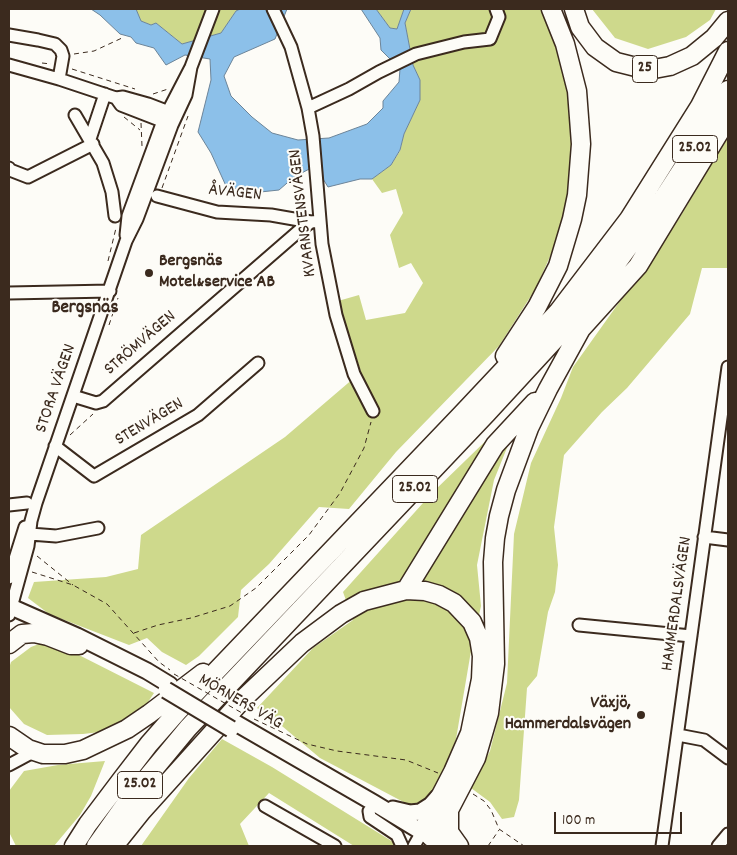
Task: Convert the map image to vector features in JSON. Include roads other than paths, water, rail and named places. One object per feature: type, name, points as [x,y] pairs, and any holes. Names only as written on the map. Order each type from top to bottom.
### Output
[{"type":"highway","points":[[462,414],[511,347],[537,307],[558,266],[572,219],[580,168],[579,108],[577,90],[566,44],[551,9]]},
{"type":"highway","name":"25","points":[[574,9],[580,27],[595,47],[616,62],[640,68],[654,69],[670,66],[692,56],[714,38],[728,21]]},
{"type":"highway","name":"25.02","points":[[74,846],[150,744],[222,664],[242,646],[558,312],[629,219],[691,121],[728,51]]},
{"type":"highway","name":"25.02","points":[[96,846],[130,798],[188,728],[535,362],[595,293],[659,205],[692,154],[728,90]]},
{"type":"highway","points":[[426,842],[449,810],[476,758],[489,713],[495,664],[493,562],[499,516],[529,428],[581,329],[638,266],[728,118]]},
{"type":"highway","points":[[406,590],[495,445],[548,389]]},
{"type":"highway","points":[[114,846],[142,811],[243,699],[302,643],[341,614],[364,602],[406,590],[425,591],[439,595],[454,603],[472,622],[479,638],[482,656],[481,679],[476,707],[465,746],[444,782],[426,842]]},
{"type":"highway","points":[[9,644],[22,634],[34,633],[71,645],[79,645]]},
{"type":"highway","points":[[9,736],[21,745],[43,754],[65,754],[84,750],[114,736],[149,714],[242,646]]},
{"type":"highway","points":[[449,810],[449,832],[460,846]]},
{"type":"main road","name":"MÖRNERS VÄG","points":[[9,611],[122,666],[170,683]]},
{"type":"main road","name":"MÖRNERS VÄG","points":[[9,611],[85,639],[170,683],[236,721],[426,842]]},
{"type":"main road","points":[[372,807],[406,813],[414,813],[426,809],[431,805],[444,782]]},
{"type":"street","points":[[174,118],[177,92],[191,67],[213,9]]},
{"type":"street","name":"KVARNSTENSVÄGEN","points":[[273,9],[291,47],[308,108],[316,167],[316,222],[336,314],[354,374],[373,411]]},
{"type":"street","points":[[308,108],[416,54],[464,42],[490,40],[498,17],[496,9]]},
{"type":"street","points":[[9,35],[55,44],[60,50],[62,61],[59,79]]},
{"type":"street","points":[[9,65],[111,96],[123,97],[174,118]]},
{"type":"street","points":[[174,118],[186,95],[191,67]]},
{"type":"street","points":[[9,168],[28,177],[91,142],[111,96]]},
{"type":"street","points":[[75,115],[99,156],[108,179],[115,216]]},
{"type":"street","name":"STORA VÄGEN","points":[[9,611],[33,534],[31,520],[55,446],[114,294],[126,241],[137,219],[174,118]]},
{"type":"street","name":"ÅVÄGEN","points":[[157,196],[217,212],[271,215],[316,222]]},
{"type":"street","name":"STRÖMVÄGEN","points":[[73,396],[96,403],[103,401],[316,222]]},
{"type":"street","points":[[9,293],[114,294]]},
{"type":"street","name":"STENVÄGEN","points":[[55,446],[94,476],[198,415],[258,363]]},
{"type":"street","name":"HAMMERDALSVÄGEN","points":[[662,846],[728,367]]},
{"type":"street","points":[[9,506],[27,504]]},
{"type":"street","name":"STORA VÄGEN","points":[[9,578],[26,524],[31,520]]},
{"type":"street","points":[[33,534],[56,536],[98,528]]},
{"type":"street","points":[[704,537],[728,540]]},
{"type":"street","points":[[579,625],[691,636]]},
{"type":"street","points":[[678,734],[704,740],[728,758]]},
{"type":"street","points":[[9,765],[35,752]]},
{"type":"street","points":[[265,806],[334,846]]},
{"type":"street","points":[[372,807],[370,817],[397,835],[402,846]]},
{"type":"street","points":[[718,846],[728,834]]},
{"type":"water","points":[[91,9],[136,9],[141,21],[151,25],[156,23],[182,44],[221,33],[236,11],[240,9],[287,9],[275,39],[234,57],[224,76],[231,96],[252,117],[272,133],[298,140],[329,138],[367,124],[383,108],[383,101],[399,82],[400,69],[381,50],[380,38],[361,9],[376,9],[390,28],[397,29],[404,9],[411,9],[405,23],[413,65],[420,80],[420,100],[404,134],[400,150],[391,165],[372,179],[360,179],[328,187],[315,166],[294,177],[279,190],[251,193],[226,186],[211,153],[198,132],[211,80],[210,59],[185,55],[166,65],[154,48],[136,43],[131,37],[120,34]]},
{"type":"place","name":"Bergsnäs Motel&service AB","points":[[149,273]]},
{"type":"place","name":"Växjö, Hammerdalsvägen","points":[[641,715]]},
{"type":"district","name":"Bergsnäs","points":[[85,309]]}]
